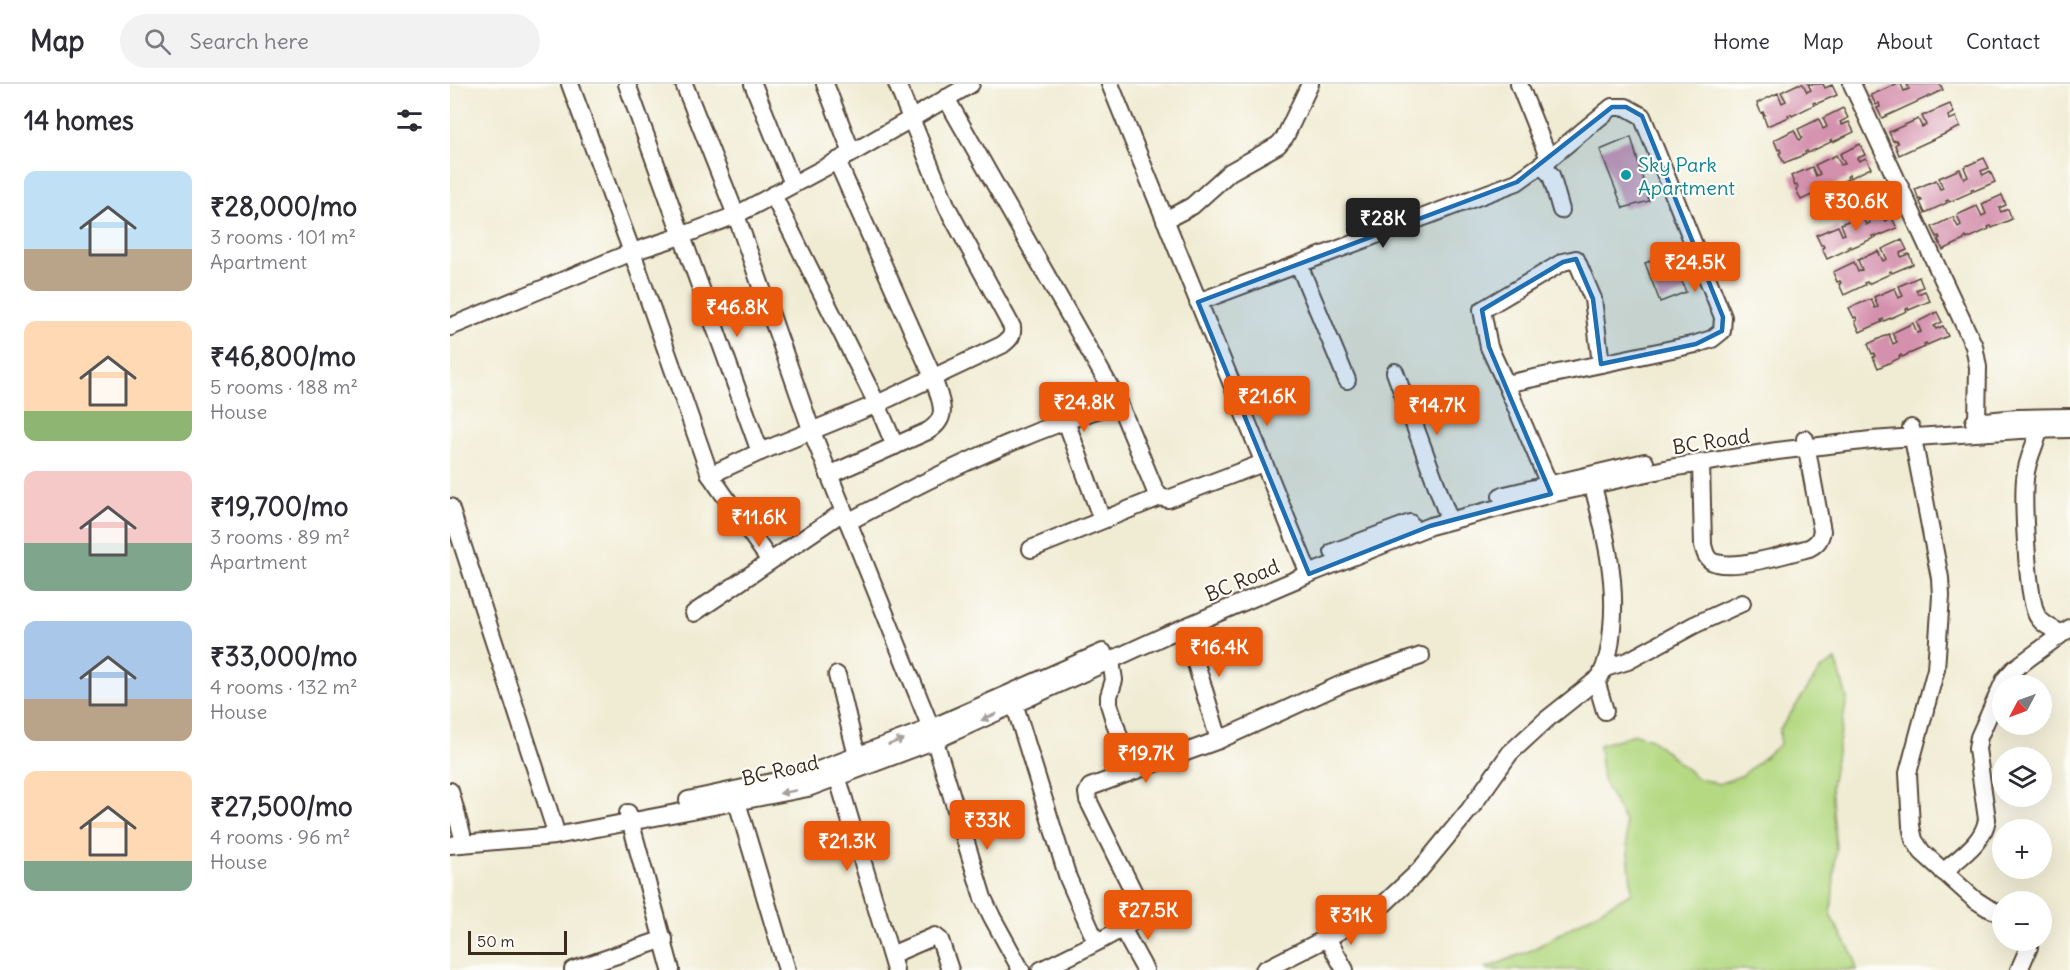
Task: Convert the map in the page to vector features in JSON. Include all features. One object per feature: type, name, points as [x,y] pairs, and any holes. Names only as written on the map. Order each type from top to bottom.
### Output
[{"type":"street","points":[[570,84],[711,475],[770,561]]},
{"type":"street","points":[[627,84],[760,452]]},
{"type":"street","points":[[684,84],[736,216],[812,432],[934,734],[983,898],[1022,970]]},
{"type":"street","points":[[753,84],[793,184]]},
{"type":"street","points":[[825,84],[845,157],[933,377],[943,412],[941,420],[928,431],[829,475]]},
{"type":"street","points":[[711,475],[760,452],[877,404],[1010,340],[1013,333],[1012,327],[947,207],[897,84]]},
{"type":"street","points":[[450,327],[632,252],[736,216],[845,157],[971,84]]},
{"type":"street","points":[[1110,84],[1307,569]]},
{"type":"street","points":[[1165,220],[1192,206],[1230,172],[1278,145],[1285,137],[1310,84]]},
{"type":"street","points":[[1519,84],[1549,159]]},
{"type":"street","points":[[1852,84],[1974,345],[1978,367],[1977,422]]},
{"type":"street","points":[[946,98],[1119,403],[1160,497]]},
{"type":"street","points":[[1198,302],[1516,182],[1549,159],[1612,107],[1626,107],[1642,116],[1724,317],[1722,331],[1712,339],[1506,384]]},
{"type":"street","points":[[1549,159],[1544,168],[1551,176],[1561,210]]},
{"type":"street","points":[[773,195],[877,404],[895,446]]},
{"type":"street","points":[[1550,489],[1490,347],[1482,310],[1563,262],[1576,258],[1593,299],[1601,364]]},
{"type":"street","points":[[1299,265],[1347,380]]},
{"type":"street","points":[[1395,372],[1446,512]]},
{"type":"street","points":[[693,613],[770,561],[845,517],[1005,444],[1119,403]]},
{"type":"street","name":"BC Road","points":[[1912,433],[1977,422],[2070,417]]},
{"type":"street","points":[[1066,421],[1102,520]]},
{"type":"street","points":[[2040,429],[2025,478],[2025,535],[2032,598],[2037,617],[2046,625],[2065,631]]},
{"type":"street","name":"BC Road","points":[[456,839],[555,836],[805,775],[835,771],[1015,706],[1375,535],[1527,488],[1593,486],[1670,468],[1870,430],[1912,433],[2070,429]]},
{"type":"street","points":[[1912,433],[1940,578],[1941,596],[1936,669],[1908,773],[1911,826],[1914,840],[1922,852],[1974,899],[1992,910]]},
{"type":"street","points":[[1701,463],[1703,545],[1708,559],[1717,563],[1752,562],[1809,548],[1816,545],[1820,539],[1822,531],[1805,443]]},
{"type":"street","name":"BC Road","points":[[456,839],[737,802],[808,788],[857,756],[934,734],[1307,569],[1430,526],[1550,489],[1666,458],[1805,443]]},
{"type":"street","points":[[1031,549],[1160,497],[1168,499],[1263,463]]},
{"type":"street","points":[[1593,486],[1608,544],[1614,589],[1611,642],[1600,674],[1605,711]]},
{"type":"street","points":[[450,507],[554,826]]},
{"type":"street","points":[[1264,970],[1375,911],[1414,876],[1470,809],[1510,753],[1600,674],[1742,603]]},
{"type":"street","points":[[1185,627],[1219,740]]},
{"type":"street","points":[[1943,872],[1979,839],[1986,829],[1987,819],[1977,749],[1979,736],[2005,679],[2014,669],[2065,631]]},
{"type":"street","points":[[1041,970],[1122,928],[1136,920],[1140,914],[1141,909],[1088,800],[1087,793],[1090,788],[1219,740],[1344,682],[1421,656]]},
{"type":"street","points":[[1111,661],[1114,680],[1109,704],[1130,772]]},
{"type":"street","points":[[837,675],[857,756]]},
{"type":"street","points":[[1015,706],[1065,868],[1096,942]]},
{"type":"street","points":[[835,771],[894,959],[903,970]]},
{"type":"street","points":[[450,791],[456,839]]},
{"type":"street","points":[[737,802],[787,970]]},
{"type":"street","points":[[629,817],[671,970]]},
{"type":"street","points":[[1122,928],[1145,970]]},
{"type":"street","points":[[894,959],[935,936],[940,940],[950,970]]},
{"type":"street","points":[[1327,938],[1345,970]]},
{"type":"street","points":[[573,970],[664,939]]},
{"type":"street","points":[[2019,970],[2027,951]]},
{"type":"highlighted area","points":[[1612,107],[1626,107],[1642,116],[1723,317],[1722,331],[1696,344],[1601,364],[1593,299],[1576,259],[1563,262],[1482,310],[1489,347],[1551,494],[1430,526],[1309,574],[1198,302],[1517,182]]},
{"type":"green space","points":[[1836,660],[1847,698],[1831,786],[1836,849],[1831,917],[1855,958],[1856,970],[1486,970],[1486,968],[1532,950],[1632,892],[1625,822],[1603,780],[1599,745],[1635,734],[1651,739],[1697,778],[1719,784],[1743,775],[1780,744],[1780,729],[1820,670]]},
{"type":"building","points":[[1803,84],[1807,92],[1811,90],[1808,84],[1823,84],[1825,88],[1832,85],[1837,95],[1816,104],[1815,102],[1814,105],[1792,116],[1788,115],[1789,117],[1767,126],[1763,115],[1765,115],[1761,113],[1757,103],[1778,93],[1782,103],[1786,101],[1781,92]]},
{"type":"building","points":[[1901,84],[1904,91],[1909,89],[1907,84],[1940,84],[1943,90],[1882,118],[1877,108],[1880,107],[1879,103],[1876,105],[1871,95]]},
{"type":"building","points":[[1950,104],[1954,113],[1948,116],[1949,120],[1956,117],[1960,127],[1899,155],[1895,145],[1898,143],[1896,140],[1893,141],[1889,132],[1918,119],[1922,127],[1926,125],[1922,116]]},
{"type":"building","points":[[1843,108],[1848,118],[1840,122],[1842,125],[1849,122],[1854,132],[1833,142],[1832,139],[1831,142],[1784,163],[1779,153],[1780,149],[1778,150],[1774,140],[1794,130],[1799,140],[1802,138],[1798,129],[1819,119],[1823,129],[1827,127],[1823,118]]},
{"type":"building","name":"Sky Park Apartment","points":[[1631,137],[1649,201],[1623,208],[1600,150]]},
{"type":"building","points":[[1860,144],[1865,155],[1857,158],[1859,161],[1866,158],[1871,168],[1850,178],[1849,175],[1848,179],[1826,189],[1822,188],[1823,190],[1801,200],[1796,189],[1797,185],[1795,186],[1791,176],[1812,167],[1816,176],[1820,174],[1815,165],[1836,155],[1841,165],[1845,164],[1840,154]]},
{"type":"building","points":[[1984,158],[1989,168],[1981,171],[1983,175],[1990,171],[1995,182],[1974,191],[1973,189],[1972,192],[1949,202],[1948,200],[1947,203],[1925,213],[1920,202],[1922,201],[1919,200],[1915,189],[1936,180],[1940,189],[1943,188],[1939,178],[1960,169],[1964,179],[1968,177],[1964,167]]},
{"type":"building","points":[[2002,195],[2006,205],[1999,208],[2001,212],[2008,209],[2012,219],[1992,228],[1988,227],[1989,229],[1967,239],[1966,237],[1943,250],[1938,239],[1940,238],[1937,237],[1932,227],[1953,217],[1958,227],[1961,225],[1957,215],[1977,206],[1982,216],[1986,214],[1982,204]]},
{"type":"building","points":[[1886,204],[1890,214],[1883,217],[1885,221],[1892,218],[1897,228],[1876,237],[1872,236],[1874,238],[1851,248],[1850,246],[1849,249],[1827,259],[1822,248],[1824,247],[1816,235],[1838,226],[1842,235],[1845,234],[1841,224],[1862,215],[1866,225],[1870,223],[1866,213]]},
{"type":"building","points":[[1902,240],[1907,250],[1900,253],[1901,257],[1909,254],[1913,264],[1892,273],[1891,271],[1890,274],[1868,284],[1864,283],[1865,285],[1844,295],[1839,284],[1841,283],[1837,282],[1833,272],[1854,262],[1858,272],[1862,270],[1858,260],[1878,251],[1883,261],[1887,259],[1882,249]]},
{"type":"building","points":[[1671,254],[1686,292],[1660,302],[1645,263]]},
{"type":"building","points":[[1919,277],[1923,287],[1916,290],[1918,294],[1925,291],[1930,301],[1909,310],[1908,308],[1907,311],[1884,321],[1883,319],[1882,322],[1860,332],[1855,321],[1856,317],[1854,318],[1849,308],[1871,299],[1875,308],[1878,307],[1874,297],[1895,288],[1899,298],[1903,296],[1899,286]]},
{"type":"building","points":[[1937,312],[1942,322],[1934,326],[1936,329],[1943,326],[1948,336],[1927,345],[1926,343],[1925,347],[1902,357],[1901,355],[1900,358],[1878,368],[1873,357],[1874,353],[1872,354],[1868,344],[1889,334],[1893,344],[1897,342],[1892,333],[1913,323],[1917,333],[1921,332],[1917,322]]},
{"type":"place","name":"Sky Park Apartment","points":[[1626,175]]}]
